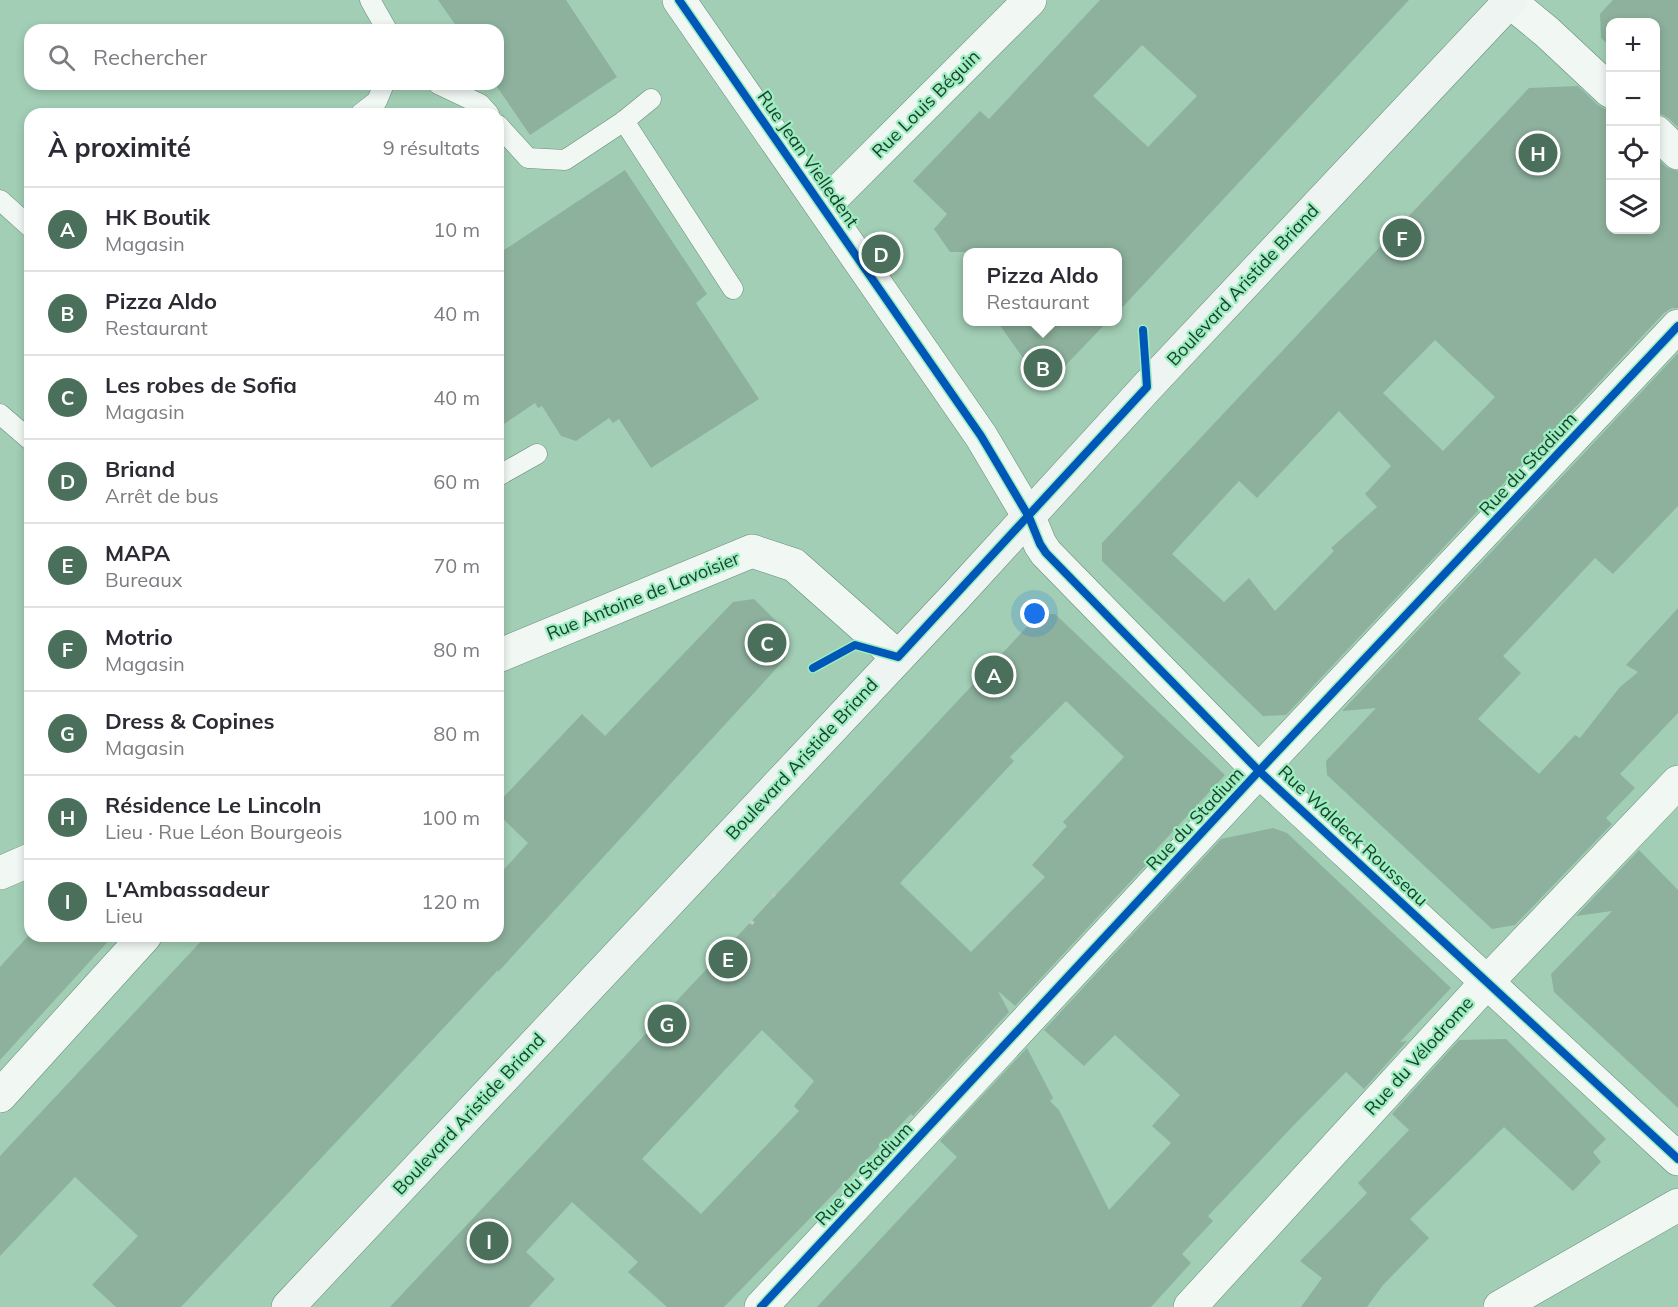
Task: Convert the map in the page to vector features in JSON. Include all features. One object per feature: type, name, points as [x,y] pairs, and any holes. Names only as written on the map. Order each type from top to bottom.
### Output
[{"type":"main road","name":"Boulevard Aristide Briand","points":[[288,1307],[1029,517],[1147,387],[1509,0]]},
{"type":"street","name":"Rue Jean Vielledent","points":[[679,0],[981,436],[1029,517]]},
{"type":"street","name":"Rue Louis Béguin","points":[[823,207],[1030,0]]},
{"type":"street","points":[[1509,0],[1606,86]]},
{"type":"street","points":[[1660,136],[1678,153]]},
{"type":"street","name":"Rue du Stadium","points":[[761,1307],[1678,326]]},
{"type":"street","name":"Rue Waldeck Rousseau","points":[[1029,517],[1046,553],[1260,771],[1678,1159]]},
{"type":"street","name":"Rue Antoine de Lavoisier","points":[[504,654],[752,551],[794,565],[898,657]]},
{"type":"street","name":"Rue du Vélodrome","points":[[1190,1307],[1488,981],[1678,782]]},
{"type":"street","points":[[0,873],[24,863]]},
{"type":"street","points":[[0,1096],[140,942]]},
{"type":"street","points":[[1500,1307],[1678,1205]]},
{"type":"lane","points":[[370,0],[384,24]]},
{"type":"lane","points":[[368,108],[377,101],[382,90]]},
{"type":"lane","points":[[451,90],[484,108]]},
{"type":"lane","points":[[504,132],[528,158],[565,160],[624,121],[651,99]]},
{"type":"lane","points":[[624,121],[733,289]]},
{"type":"lane","points":[[0,200],[24,221]]},
{"type":"lane","points":[[0,414],[24,435]]},
{"type":"lane","points":[[504,473],[537,454]]},
{"type":"path","points":[[750,921],[755,925]]},
{"type":"building","points":[[438,0],[566,0],[617,77],[530,135],[499,90],[504,90],[504,24],[455,24]]},
{"type":"building","points":[[1100,0],[1409,0],[1122,308],[1122,248],[963,248],[963,252],[950,252],[934,229],[947,214],[913,181],[980,111],[989,119]],"holes":[[[1142,45],[1197,96],[1148,147],[1093,96]]]},
{"type":"building","points":[[1613,0],[1678,0],[1678,127],[1660,114],[1660,18],[1606,18],[1606,42],[1601,38],[1600,14]]},
{"type":"building","points":[[1578,86],[1598,105],[1606,109],[1606,234],[1660,234],[1660,161],[1666,167],[1678,171],[1678,308],[1672,308],[1664,313],[1286,715],[1263,716],[1102,561],[1102,543],[1529,88]],"holes":[[[1435,340],[1495,397],[1443,451],[1383,393]],[[1339,411],[1391,466],[1365,494],[1377,507],[1331,548],[1334,551],[1275,611],[1249,578],[1224,602],[1172,554],[1239,481],[1257,498]]]},
{"type":"building","points":[[625,170],[707,294],[696,303],[759,399],[651,468],[619,419],[613,423],[609,418],[576,441],[561,436],[542,406],[538,408],[535,403],[504,424],[504,250]]},
{"type":"building","points":[[1001,326],[1103,326],[1044,388]]},
{"type":"building","points":[[1678,353],[1678,506],[1613,574],[1595,558],[1503,656],[1521,673],[1478,719],[1539,774],[1575,735],[1580,738],[1620,687],[1638,672],[1626,665],[1678,608],[1678,713],[1620,774],[1635,788],[1606,818],[1612,824],[1515,925],[1492,929],[1327,775],[1326,761],[1376,708],[1342,711]]},
{"type":"building","points":[[754,599],[787,632],[785,659],[498,972],[498,970],[181,1307],[116,1307],[92,1285],[138,1236],[75,1177],[0,1256],[0,1156],[200,942],[504,942],[504,869],[528,843],[504,820],[504,797],[582,714],[605,736],[733,602]]},
{"type":"building","points":[[1039,614],[1055,614],[1225,775],[1152,854],[1157,853],[1015,1006],[998,991],[1009,1012],[913,1116],[911,1114],[724,1307],[667,1307],[628,1272],[638,1262],[572,1202],[526,1252],[555,1279],[529,1307],[390,1307]],"holes":[[[1066,701],[1124,757],[1063,822],[1067,826],[1032,865],[1045,877],[971,952],[900,883],[1014,761],[1010,757]],[[762,1030],[814,1081],[794,1106],[799,1111],[701,1214],[642,1159]]]},
{"type":"building","points":[[1273,828],[1287,833],[1451,988],[1400,1042],[1407,1041],[1364,1089],[1346,1072],[1293,1126],[1208,1216],[1213,1221],[1182,1254],[1191,1263],[1151,1307],[817,1307],[957,1157],[940,1141],[1027,1048],[1053,1098],[1050,1101],[1059,1110],[1109,1210],[1171,1143],[1152,1126],[1180,1095],[1115,1035],[1084,1066],[1044,1030],[1221,839]]},
{"type":"building","points":[[1639,850],[1678,890],[1678,1108],[1554,992],[1551,974],[1612,911],[1576,916]]},
{"type":"building","points":[[24,940],[108,942],[0,1060],[0,967]]},
{"type":"building","points":[[1506,1039],[1606,1139],[1593,1152],[1601,1162],[1573,1191],[1504,1127],[1410,1219],[1429,1238],[1383,1285],[1367,1307],[1301,1307],[1322,1278],[1300,1261],[1367,1193],[1358,1183],[1409,1130],[1392,1114],[1459,1040]]},
{"type":"cycle path","points":[[679,0],[981,436],[1029,517],[1046,553],[1259,771],[1678,1159]]},
{"type":"cycle path","points":[[761,1307],[1259,771],[1678,326]]},
{"type":"cycle path","points":[[813,668],[855,645],[898,657],[1147,387],[1143,330]]},
{"type":"place","name":"Résidence Le Lincoln","points":[[1538,153]]},
{"type":"place","name":"Motrio","points":[[1402,238]]},
{"type":"place","name":"Briand","points":[[881,254]]},
{"type":"place","name":"Pizza Aldo","points":[[1043,368]]},
{"type":"place","name":"Les robes de Sofia","points":[[767,643]]},
{"type":"place","name":"HK Boutik","points":[[994,675]]},
{"type":"place","name":"MAPA","points":[[728,959]]},
{"type":"place","name":"Dress & Copines","points":[[667,1024]]},
{"type":"place","name":"L'Ambassadeur","points":[[489,1241]]}]
